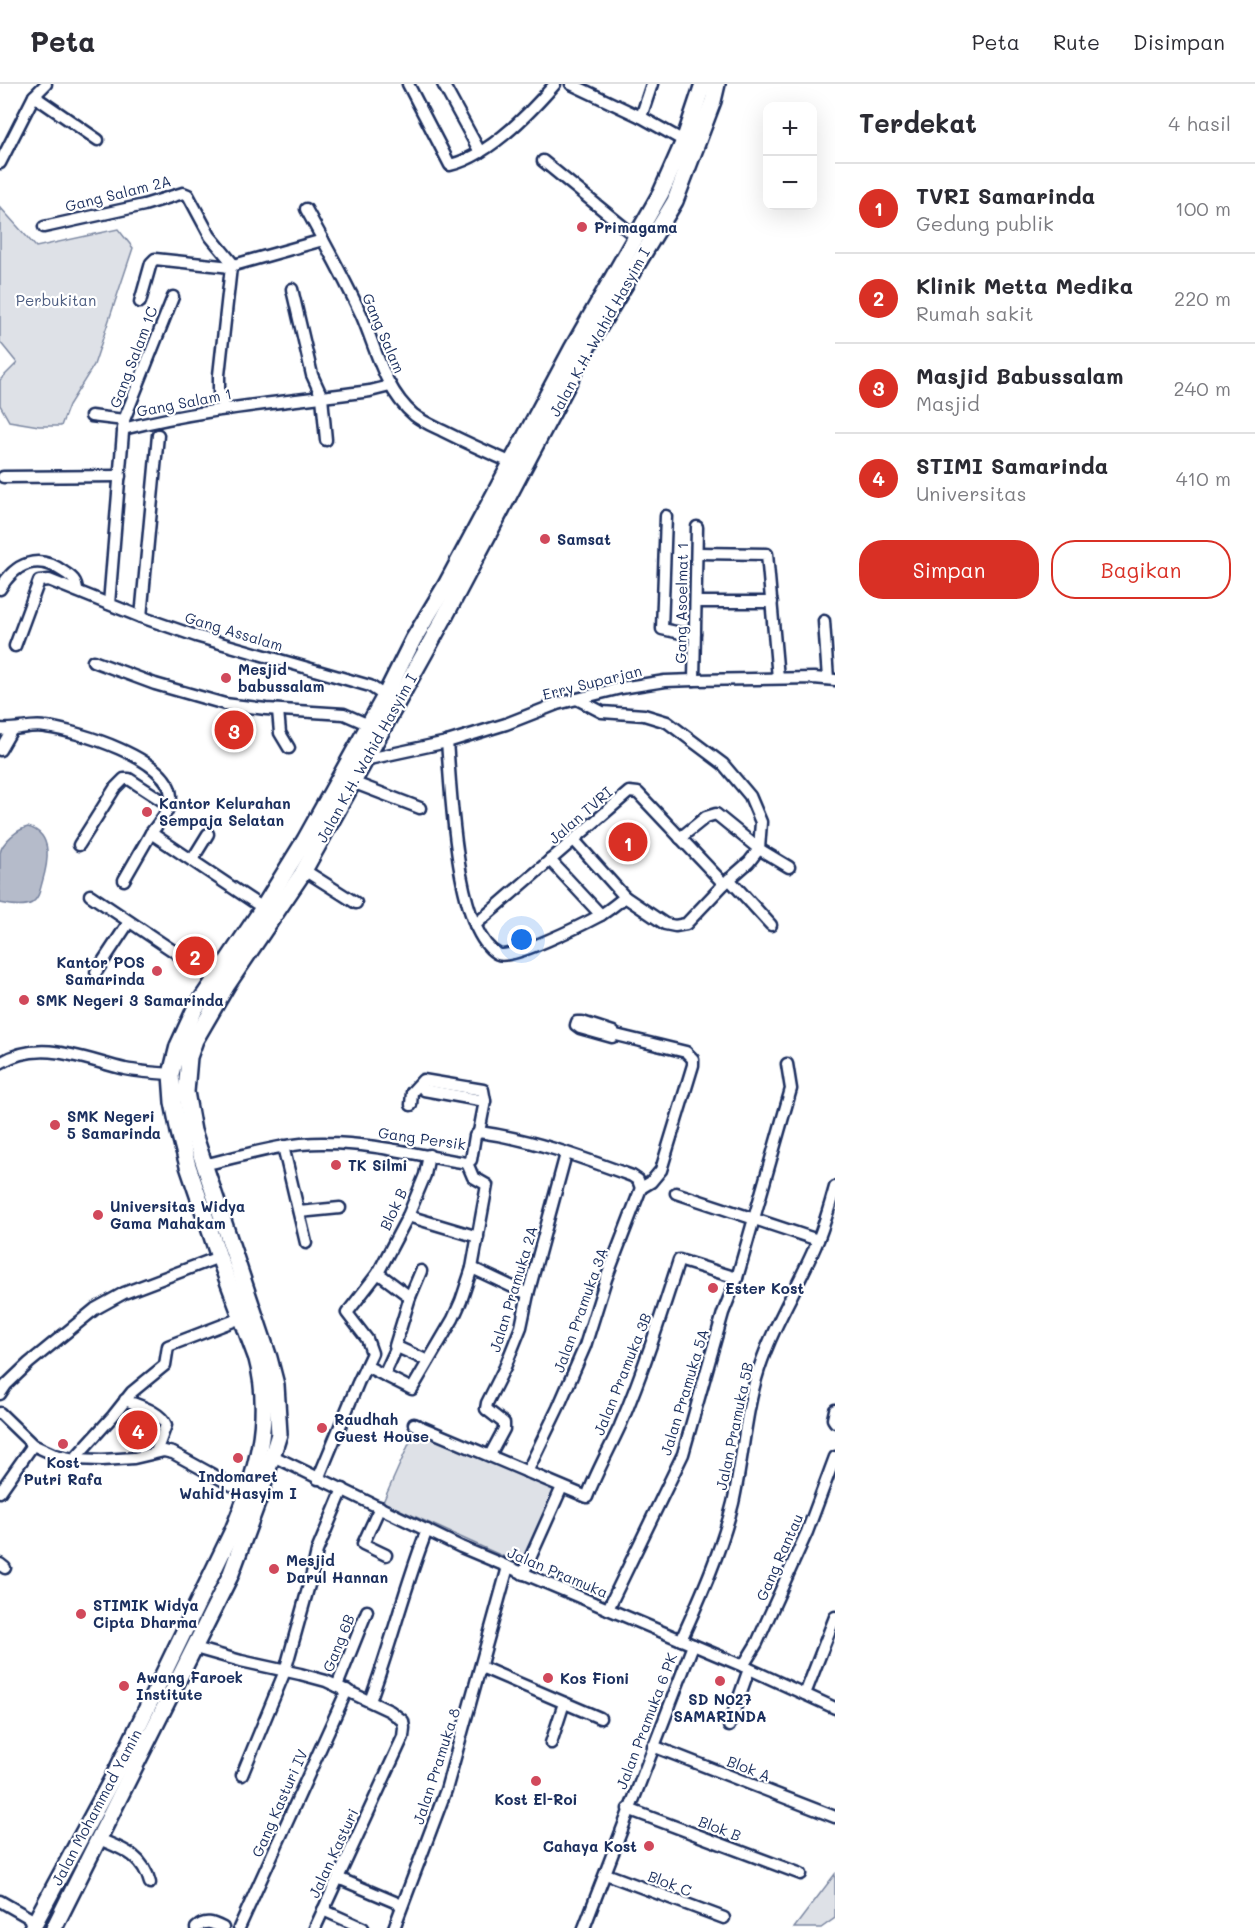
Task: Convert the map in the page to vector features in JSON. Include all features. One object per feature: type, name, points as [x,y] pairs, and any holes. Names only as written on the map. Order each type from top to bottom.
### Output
[{"type":"main road","name":"Jalan K.H. Wahid Hasyim I","points":[[266,1455],[261,1376],[188,1166],[186,1073],[195,1040],[233,976],[304,870],[352,782],[437,616],[510,462],[661,193],[684,141],[703,84]]},
{"type":"main road","name":"Jalan K.H. Wahid Hasyim I","points":[[266,1455],[279,1434],[279,1409],[271,1367],[203,1165],[172,1102],[171,1074],[178,1046],[195,1009],[263,908],[305,840],[385,696],[413,640],[437,616],[586,349],[675,201],[713,101],[717,84]]},
{"type":"main road","points":[[661,193],[675,201]]},
{"type":"main road","name":"Jalan Mohammad Yamin","points":[[54,1928],[99,1839],[181,1641],[266,1455]]},
{"type":"main road","name":"Jalan Mohammad Yamin","points":[[34,1924],[89,1824],[195,1648],[230,1576],[266,1455]]},
{"type":"street","points":[[0,163],[34,96],[46,84]]},
{"type":"street","points":[[408,84],[449,164],[453,165],[480,152],[537,105],[555,84]]},
{"type":"street","points":[[443,84],[480,152]]},
{"type":"street","points":[[571,84],[641,117],[684,141]]},
{"type":"street","points":[[641,117],[652,84]]},
{"type":"street","points":[[34,96],[98,140]]},
{"type":"street","points":[[543,161],[636,237]]},
{"type":"street","name":"Gang Salam 2A","points":[[44,227],[144,205],[183,193],[188,195],[210,236],[232,266]]},
{"type":"street","name":"Gang Salam","points":[[306,208],[334,259],[370,335],[390,386],[423,421],[510,462]]},
{"type":"street","points":[[140,302],[151,263],[155,259],[232,266],[323,240]]},
{"type":"street","points":[[225,408],[219,392],[219,375],[232,266]]},
{"type":"street","points":[[292,290],[312,375],[321,397],[326,440]]},
{"type":"street","name":"Gang Salam 1C","points":[[124,424],[173,297]]},
{"type":"street","name":"Gang Salam 1","points":[[109,604],[124,424],[225,408],[370,391],[390,386]]},
{"type":"street","points":[[91,416],[124,424]]},
{"type":"street","points":[[141,617],[158,435]]},
{"type":"street","points":[[3,477],[120,476]]},
{"type":"street","points":[[666,516],[662,630],[674,633],[695,633]]},
{"type":"street","name":"Gang Asoelmat 1","points":[[694,680],[697,526]]},
{"type":"street","points":[[698,553],[767,554],[778,678]]},
{"type":"street","points":[[0,589],[15,571],[34,561],[47,562],[73,578],[77,591]]},
{"type":"street","name":"Gang Assalam","points":[[15,646],[39,581],[49,580],[141,617],[196,636],[370,686],[385,696]]},
{"type":"street","points":[[696,602],[772,602]]},
{"type":"street","points":[[824,621],[832,680]]},
{"type":"street","points":[[93,660],[155,684],[225,704],[344,714],[369,725]]},
{"type":"street","name":"Erry Suparjan","points":[[363,760],[447,742],[577,699],[643,684],[778,678],[832,680]]},
{"type":"street","points":[[574,840],[625,897],[665,924],[675,926],[686,924],[727,881],[749,862],[759,849],[761,822],[750,796],[723,764],[667,722],[644,715],[602,712],[577,699]]},
{"type":"street","points":[[278,710],[279,733],[289,748]]},
{"type":"street","points":[[0,750],[6,730],[45,726],[109,743],[130,753],[160,776],[168,786],[171,796],[167,811],[151,832],[124,880]]},
{"type":"street","points":[[447,742],[452,815],[465,892],[475,925],[487,945],[498,954],[511,955],[601,915],[625,897]]},
{"type":"street","points":[[79,845],[115,788],[124,779],[129,779],[169,804]]},
{"type":"street","points":[[352,782],[420,808]]},
{"type":"street","name":"Jalan TVRI","points":[[475,925],[629,792],[638,793],[680,838],[771,925]]},
{"type":"street","points":[[680,838],[706,817],[716,814],[759,849],[789,867]]},
{"type":"street","points":[[151,832],[263,908]]},
{"type":"street","points":[[192,860],[208,834]]},
{"type":"street","points":[[550,860],[601,915]]},
{"type":"street","points":[[304,870],[356,903]]},
{"type":"street","points":[[90,895],[215,979]]},
{"type":"street","points":[[96,972],[129,922]]},
{"type":"street","points":[[616,1035],[686,1052],[693,1059],[661,1170],[651,1182],[641,1188]]},
{"type":"street","points":[[0,1064],[23,1052],[41,1050],[66,1053],[128,1070],[171,1074]]},
{"type":"street","name":"Jalan Pramuka 5A","points":[[608,1609],[683,1454],[723,1313],[737,1278],[791,1089],[787,1064]]},
{"type":"street","points":[[411,1106],[412,1092],[423,1080],[483,1090],[485,1101],[479,1132]]},
{"type":"street","name":"Gang Persik","points":[[203,1165],[283,1146],[324,1143],[362,1145],[467,1162],[471,1160],[475,1136],[479,1132],[534,1143],[632,1176],[638,1180],[641,1188]]},
{"type":"street","points":[[283,1146],[306,1243]]},
{"type":"street","name":"Jalan Pramuka 2A","points":[[490,1455],[504,1429],[504,1424],[486,1409],[487,1403],[521,1327],[566,1154]]},
{"type":"street","name":"Blok B","points":[[366,1366],[372,1353],[367,1339],[346,1312],[378,1274],[408,1216],[425,1175],[429,1155]]},
{"type":"street","points":[[318,1479],[366,1366],[412,1389],[453,1319],[472,1268],[487,1185],[473,1177],[467,1162]]},
{"type":"street","name":"Jalan Pramuka 3A","points":[[527,1472],[585,1346],[606,1279],[641,1188]]},
{"type":"street","points":[[676,1193],[818,1240]]},
{"type":"street","name":"Jalan Pramuka 5B","points":[[681,1640],[705,1586],[733,1503],[750,1405],[760,1367],[782,1311],[818,1240],[834,1193]]},
{"type":"street","points":[[299,1212],[340,1208]]},
{"type":"street","points":[[408,1216],[478,1237]]},
{"type":"street","points":[[2,1388],[95,1309],[124,1293],[219,1257]]},
{"type":"street","name":"Jalan Pramuka 3B","points":[[562,1487],[587,1497],[649,1353],[679,1260],[737,1278]]},
{"type":"street","points":[[472,1268],[528,1293]]},
{"type":"street","points":[[421,1271],[410,1297],[395,1346],[428,1361]]},
{"type":"street","points":[[378,1274],[410,1297]]},
{"type":"street","points":[[74,1459],[136,1388],[165,1365],[167,1348],[170,1345],[241,1318]]},
{"type":"street","points":[[384,1376],[398,1347]]},
{"type":"street","points":[[125,1400],[157,1414],[164,1420],[166,1425],[156,1452]]},
{"type":"street","points":[[835,1410],[833,1419],[835,1422]]},
{"type":"street","points":[[0,1413],[33,1445],[55,1455],[74,1459],[102,1460],[134,1458],[164,1451],[173,1453],[248,1494]]},
{"type":"street","points":[[414,1425],[562,1487],[523,1574]]},
{"type":"street","points":[[0,1492],[33,1445]]},
{"type":"street","name":"Jalan Pramuka","points":[[266,1455],[523,1574],[746,1667],[835,1708]]},
{"type":"street","name":"Gang Rantau","points":[[729,1726],[746,1667],[807,1532],[835,1457]]},
{"type":"street","points":[[242,1774],[285,1671],[317,1551],[343,1489]]},
{"type":"street","points":[[380,1507],[363,1544],[386,1555]]},
{"type":"street","points":[[195,1648],[300,1674],[342,1688],[370,1701],[390,1648],[405,1588],[427,1530]]},
{"type":"street","name":"Jalan Pramuka 8","points":[[394,1928],[446,1790],[508,1567]]},
{"type":"street","name":"Gang 6B","points":[[342,1688],[367,1611]]},
{"type":"street","points":[[805,1694],[835,1617]]},
{"type":"street","name":"Jalan Pramuka 6 PK","points":[[584,1928],[693,1645]]},
{"type":"street","points":[[481,1667],[600,1718]]},
{"type":"street","name":"Gang Kasturi IV","points":[[239,1928],[342,1688]]},
{"type":"street","name":"Jalan Kasturi","points":[[315,1928],[403,1737],[405,1728],[398,1715],[370,1701]]},
{"type":"street","points":[[551,1743],[564,1703]]},
{"type":"street","name":"Blok A","points":[[653,1746],[835,1817]]},
{"type":"street","name":"Blok B","points":[[628,1809],[801,1874]]},
{"type":"street","points":[[99,1839],[124,1850],[139,1860],[147,1871],[150,1883]]},
{"type":"street","name":"Blok C","points":[[606,1874],[724,1918]]},
{"type":"street","points":[[338,1878],[402,1905]]},
{"type":"street","points":[[0,1901],[34,1924]]},
{"type":"street","points":[[323,1910],[363,1928]]},
{"type":"street","points":[[196,1928],[201,1923],[208,1922],[224,1928]]},
{"type":"green space","name":"Perbukitan","points":[[0,207],[36,247],[118,229],[133,248],[94,365],[69,405],[61,426],[39,426],[9,421],[0,405],[0,380],[17,363],[0,342]]},
{"type":"green space","points":[[416,1428],[560,1492],[531,1569],[383,1502]]},
{"type":"green space","points":[[835,1874],[835,1918],[821,1928],[794,1928]]},
{"type":"water","points":[[28,827],[42,836],[47,850],[46,867],[39,894],[28,905],[16,906],[0,903],[1,849],[11,837]]},
{"type":"place","name":"Primagama","points":[[582,227]]},
{"type":"place","name":"Samsat","points":[[545,539]]},
{"type":"place","name":"Mesjid babussalam","points":[[226,678]]},
{"type":"place","name":"Masjid Babussalam","points":[[234,730]]},
{"type":"place","name":"Kantor Kelurahan Sempaja Selatan","points":[[147,812]]},
{"type":"place","name":"TVRI Samarinda","points":[[628,842]]},
{"type":"place","name":"Klinik Metta Medika","points":[[195,956]]},
{"type":"place","name":"Kantor POS Samarinda","points":[[157,971]]},
{"type":"place","name":"SMK Negeri 3 Samarinda","points":[[24,1000]]},
{"type":"place","name":"SMK Negeri 5 Samarinda","points":[[55,1125]]},
{"type":"place","name":"TK Silmi","points":[[336,1165]]},
{"type":"place","name":"Universitas Widya Gama Mahakam","points":[[98,1215]]},
{"type":"place","name":"Ester Kost","points":[[713,1288]]},
{"type":"place","name":"Raudhah Guest House","points":[[322,1428]]},
{"type":"place","name":"STIMI Samarinda","points":[[138,1430]]},
{"type":"place","name":"Kost Putri Rafa","points":[[63,1444]]},
{"type":"place","name":"Indomaret Wahid Hasyim I","points":[[238,1458]]},
{"type":"place","name":"Mesjid Darul Hannan","points":[[274,1569]]},
{"type":"place","name":"STIMIK Widya Cipta Dharma","points":[[81,1614]]},
{"type":"place","name":"Kos Fioni","points":[[548,1678]]},
{"type":"place","name":"SD N027 SAMARINDA","points":[[720,1681]]},
{"type":"place","name":"Awang Faroek Institute","points":[[124,1686]]},
{"type":"place","name":"Kost El-Roi","points":[[536,1781]]},
{"type":"place","name":"Cahaya Kost","points":[[649,1846]]}]
